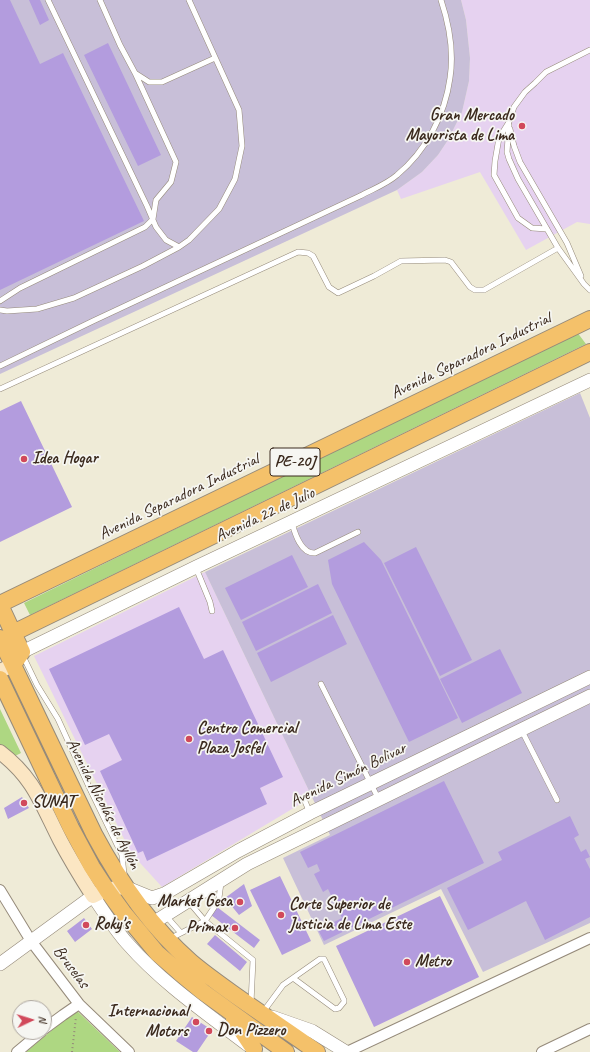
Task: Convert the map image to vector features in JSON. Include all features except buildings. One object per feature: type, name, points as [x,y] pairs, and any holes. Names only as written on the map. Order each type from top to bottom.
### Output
[{"type":"main road","name":"Avenida Separadora Industrial","points":[[7,635],[0,604],[590,319]]},
{"type":"main road","name":"PE-20J","points":[[7,635],[590,352]]},
{"type":"main road","name":"Avenida Nicolás de Ayllón","points":[[7,635],[12,663],[94,834],[107,859],[125,887],[160,920],[174,936],[191,962],[317,1052]]},
{"type":"main road","points":[[0,680],[71,828],[92,866],[100,893]]},
{"type":"main road","points":[[0,752],[15,764],[34,788],[40,797],[67,854],[100,893],[123,912],[157,952],[180,973],[203,992],[286,1052]]},
{"type":"main road","points":[[100,893],[125,887]]},
{"type":"main road","points":[[228,1010],[256,1051]]},
{"type":"street","name":"Avenida 22 de Julio","points":[[12,663],[196,568],[590,380]]},
{"type":"street","name":"Avenida Simón Bolivar","points":[[152,898],[164,894],[238,851],[310,813],[590,677]]},
{"type":"street","points":[[125,887],[152,898],[160,920],[247,864],[590,696]]},
{"type":"street","name":"Bruselas","points":[[0,890],[31,941],[78,1009],[128,1052]]},
{"type":"street","points":[[0,964],[100,893],[127,942],[148,965],[189,1001],[256,1051]]},
{"type":"street","points":[[257,1010],[312,1031],[346,1052],[590,938]]},
{"type":"street","points":[[52,1023],[63,1015],[78,1009]]},
{"type":"street","points":[[542,1052],[590,1029]]},
{"type":"street","points":[[17,1052],[31,1040]]},
{"type":"lane","points":[[48,0],[144,198],[156,227],[166,240],[178,247]]},
{"type":"lane","points":[[0,301],[20,288],[145,227],[153,219],[156,200],[171,182],[176,162],[136,73],[120,45],[100,0]]},
{"type":"lane","points":[[0,310],[37,309],[74,298],[143,266],[189,240],[219,208],[235,179],[242,146],[239,110],[189,0]]},
{"type":"lane","points":[[0,366],[92,321],[360,196],[388,182],[397,175],[423,148],[438,119],[448,89],[451,65],[450,44],[441,0]]},
{"type":"lane","points":[[547,229],[532,228],[518,218],[494,175],[499,138],[509,122],[514,107],[525,92],[546,72],[590,50]]},
{"type":"lane","points":[[136,73],[149,82],[162,82],[216,58]]},
{"type":"lane","points":[[509,122],[507,147],[509,159],[518,179],[558,248],[590,290]]},
{"type":"lane","points":[[509,122],[514,146],[520,162],[567,243],[584,284]]},
{"type":"lane","points":[[0,389],[298,252],[308,253],[313,256],[329,287],[338,293],[401,261],[445,260],[451,262],[470,287],[475,290],[484,290],[558,248]]},
{"type":"lane","points":[[292,522],[297,539],[305,549],[311,553],[315,553],[358,532]]},
{"type":"lane","points":[[196,568],[210,602],[212,612]]},
{"type":"lane","points":[[321,684],[379,800]]},
{"type":"lane","points":[[522,730],[557,800]]},
{"type":"lane","points":[[304,799],[310,813]]},
{"type":"lane","points":[[174,936],[205,921],[219,898],[221,881]]},
{"type":"lane","points":[[188,901],[205,921],[253,960],[257,1010]]},
{"type":"lane","points":[[257,1010],[283,985],[320,959],[324,959],[344,1002],[339,1008],[335,1009],[293,978]]},
{"type":"path","points":[[72,1052],[78,1009]]},
{"type":"shaded area","points":[[0,0],[461,0],[466,20],[470,58],[469,81],[462,112],[448,140],[438,155],[422,172],[397,190],[0,374]]},
{"type":"shaded area","name":"Gran Mercado Mayorista de Lima","points":[[461,0],[590,0],[590,224],[577,222],[526,250],[480,172],[401,199],[397,190],[422,172],[438,155],[448,140],[462,112],[469,81],[470,58],[466,20]]},
{"type":"shaded area","points":[[580,393],[590,418],[590,923],[483,972],[441,889],[324,945],[283,858],[330,835],[205,572]]},
{"type":"shaded area","name":"Centro Comercial Plaza Josfel","points":[[205,572],[312,797],[162,887],[131,853],[34,656]]},
{"type":"green space","points":[[577,332],[586,344],[30,615],[24,603]]},
{"type":"green space","points":[[0,709],[21,753],[15,756],[0,746]]},
{"type":"green space","points":[[76,1010],[120,1052],[26,1052],[40,1040],[52,1040],[52,1030]]},
{"type":"place","name":"Gran Mercado Mayorista de Lima","points":[[522,126]]},
{"type":"place","name":"Idea Hogar","points":[[24,459]]},
{"type":"place","name":"Centro Comercial Plaza Josfel","points":[[189,739]]},
{"type":"place","name":"SUNAT","points":[[24,803]]},
{"type":"place","name":"Market Gesa","points":[[240,902]]},
{"type":"place","name":"Corte Superior de Justicia de Lima Este","points":[[281,915]]},
{"type":"place","name":"Roky's","points":[[86,925]]},
{"type":"place","name":"Primax","points":[[235,928]]},
{"type":"place","name":"Metro","points":[[407,962]]},
{"type":"place","name":"Internacional Motors","points":[[196,1022]]},
{"type":"place","name":"Don Pizzero","points":[[209,1031]]}]
